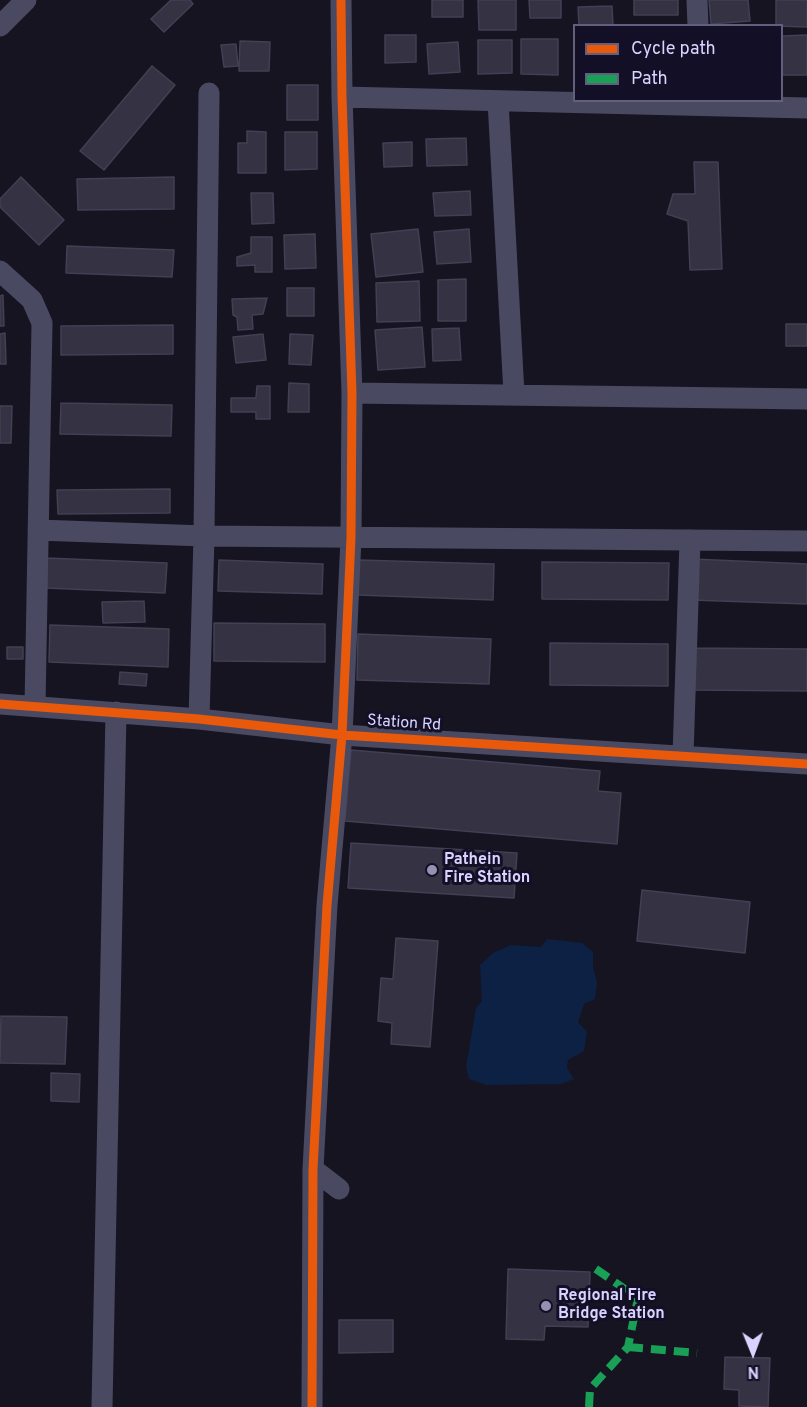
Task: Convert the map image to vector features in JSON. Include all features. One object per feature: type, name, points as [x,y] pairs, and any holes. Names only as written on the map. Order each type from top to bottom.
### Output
[{"type":"street","points":[[0,27],[26,0]]},
{"type":"street","points":[[312,1407],[313,1169],[327,905],[342,735],[351,538],[352,393],[341,0]]},
{"type":"street","points":[[697,0],[698,24]]},
{"type":"street","points":[[199,718],[204,536],[209,93]]},
{"type":"street","points":[[342,97],[807,108]]},
{"type":"street","points":[[498,101],[514,394]]},
{"type":"street","points":[[0,271],[32,300],[42,323],[35,706]]},
{"type":"street","points":[[352,393],[807,399]]},
{"type":"street","points":[[38,530],[204,536],[807,541]]},
{"type":"street","points":[[683,756],[690,540]]},
{"type":"street","name":"Station Rd","points":[[0,704],[199,718],[342,735],[807,764]]},
{"type":"street","points":[[102,1407],[116,712]]},
{"type":"street","points":[[313,1169],[339,1189]]},
{"type":"water","points":[[547,939],[582,943],[593,952],[593,968],[597,982],[595,999],[584,1004],[578,1022],[587,1032],[584,1051],[568,1060],[567,1068],[574,1079],[561,1084],[486,1085],[469,1079],[466,1067],[476,1008],[482,1001],[480,965],[493,953],[511,945],[541,947]]},
{"type":"building","points":[[171,0],[190,0],[193,4],[164,32],[151,19]]},
{"type":"building","points":[[432,0],[463,0],[463,17],[432,17]]},
{"type":"building","points":[[478,0],[516,0],[516,30],[479,30]]},
{"type":"building","points":[[529,0],[561,0],[561,18],[530,18]]},
{"type":"building","points":[[634,0],[678,0],[678,15],[634,15]]},
{"type":"building","points":[[709,0],[748,0],[750,21],[711,24]]},
{"type":"building","points":[[776,0],[807,0],[807,27],[776,24]]},
{"type":"building","points":[[612,6],[613,24],[579,24],[578,7]]},
{"type":"building","points":[[385,35],[416,35],[416,62],[385,63]]},
{"type":"building","points":[[807,35],[807,75],[783,75],[783,36]]},
{"type":"building","points":[[521,39],[558,39],[558,75],[521,74]]},
{"type":"building","points":[[478,40],[512,40],[512,73],[478,74]]},
{"type":"building","points":[[240,41],[270,42],[269,71],[239,71]]},
{"type":"building","points":[[458,42],[460,72],[429,74],[427,44]]},
{"type":"building","points":[[236,44],[238,66],[224,67],[221,45]]},
{"type":"building","points":[[152,66],[175,85],[104,170],[80,151]]},
{"type":"building","points":[[287,85],[318,85],[318,120],[287,120]]},
{"type":"building","points":[[247,131],[266,132],[266,173],[238,173],[238,143],[247,143]]},
{"type":"building","points":[[285,132],[317,132],[317,169],[285,170]]},
{"type":"building","points":[[466,138],[467,165],[427,166],[426,139]]},
{"type":"building","points":[[412,142],[412,166],[384,167],[383,143]]},
{"type":"building","points":[[694,162],[718,162],[722,269],[690,270],[688,221],[667,214],[673,194],[695,194]]},
{"type":"building","points":[[21,177],[64,220],[39,245],[0,207],[0,199]]},
{"type":"building","points":[[174,177],[174,209],[78,210],[77,179]]},
{"type":"building","points":[[470,191],[471,215],[435,216],[433,193]]},
{"type":"building","points":[[251,193],[273,193],[274,223],[252,224]]},
{"type":"building","points":[[418,229],[423,272],[376,277],[371,234]]},
{"type":"building","points":[[469,229],[471,262],[437,264],[434,232]]},
{"type":"building","points":[[315,234],[316,268],[285,269],[284,235]]},
{"type":"building","points":[[251,237],[272,237],[272,272],[255,272],[255,265],[237,266],[237,257],[251,253]]},
{"type":"building","points":[[67,246],[174,250],[172,277],[66,273]]},
{"type":"building","points":[[466,279],[466,321],[438,321],[438,280]]},
{"type":"building","points":[[419,281],[420,321],[377,322],[376,283]]},
{"type":"building","points":[[287,288],[314,288],[314,316],[287,316]]},
{"type":"building","points":[[3,295],[4,326],[0,326],[0,296]]},
{"type":"building","points":[[267,298],[263,314],[252,315],[253,329],[238,330],[237,317],[233,315],[232,299]]},
{"type":"building","points":[[786,324],[807,324],[807,346],[786,346]]},
{"type":"building","points":[[173,325],[173,354],[61,355],[61,326]]},
{"type":"building","points":[[422,327],[425,367],[378,370],[375,330]]},
{"type":"building","points":[[459,328],[461,360],[433,361],[432,329]]},
{"type":"building","points":[[5,333],[6,364],[0,364],[0,334]]},
{"type":"building","points":[[263,334],[266,360],[236,363],[233,337]]},
{"type":"building","points":[[290,334],[313,335],[311,365],[289,364]]},
{"type":"building","points":[[289,383],[309,384],[309,412],[288,412]]},
{"type":"building","points":[[257,386],[270,386],[270,419],[256,419],[256,412],[231,412],[231,398],[256,398]]},
{"type":"building","points":[[61,403],[172,405],[171,436],[60,434]]},
{"type":"building","points":[[0,406],[12,406],[11,443],[0,443]]},
{"type":"building","points":[[170,489],[170,513],[58,514],[57,490]]},
{"type":"building","points":[[47,558],[167,563],[165,593],[45,588]]},
{"type":"building","points":[[692,559],[807,564],[807,604],[691,600]]},
{"type":"building","points":[[219,560],[323,564],[322,594],[218,591]]},
{"type":"building","points":[[359,560],[494,564],[493,600],[358,595]]},
{"type":"building","points":[[542,562],[669,563],[668,600],[542,599]]},
{"type":"building","points":[[144,601],[145,622],[103,623],[102,602]]},
{"type":"building","points":[[214,623],[325,624],[325,662],[214,661]]},
{"type":"building","points":[[50,625],[169,629],[168,667],[49,662]]},
{"type":"building","points":[[358,634],[491,639],[489,684],[357,680]]},
{"type":"building","points":[[550,643],[668,644],[668,686],[550,685]]},
{"type":"building","points":[[7,647],[23,647],[23,659],[7,659]]},
{"type":"building","points":[[691,648],[807,649],[807,691],[690,690]]},
{"type":"building","points":[[120,672],[147,674],[146,686],[119,684]]},
{"type":"building","points":[[351,750],[600,771],[598,791],[621,793],[617,844],[345,821]]},
{"type":"building","points":[[351,843],[517,853],[514,898],[348,888]]},
{"type":"building","points":[[642,890],[750,902],[745,953],[637,941]]},
{"type":"building","points":[[396,938],[438,941],[430,1047],[391,1044],[392,1023],[378,1021],[381,978],[393,979]]},
{"type":"building","points":[[1,1016],[67,1017],[65,1064],[0,1063]]},
{"type":"building","points":[[51,1073],[80,1074],[79,1102],[51,1101]]},
{"type":"building","points":[[508,1269],[590,1272],[588,1327],[545,1326],[544,1340],[506,1339]]},
{"type":"building","points":[[339,1320],[393,1320],[393,1352],[339,1353]]},
{"type":"building","points":[[725,1357],[770,1358],[768,1407],[739,1406],[739,1390],[724,1389]]},
{"type":"marked path","points":[[589,1407],[590,1389],[628,1347],[638,1298],[593,1267]]},
{"type":"marked path","points":[[628,1347],[697,1353]]},
{"type":"cycle path","points":[[312,1407],[313,1169],[327,905],[342,735],[351,538],[352,393],[341,0]]},
{"type":"cycle path","points":[[0,704],[199,719],[342,735],[807,764]]},
{"type":"place","name":"Pathein Fire Station","points":[[432,870]]},
{"type":"place","name":"Regional Fire Bridge Station","points":[[546,1306]]}]
